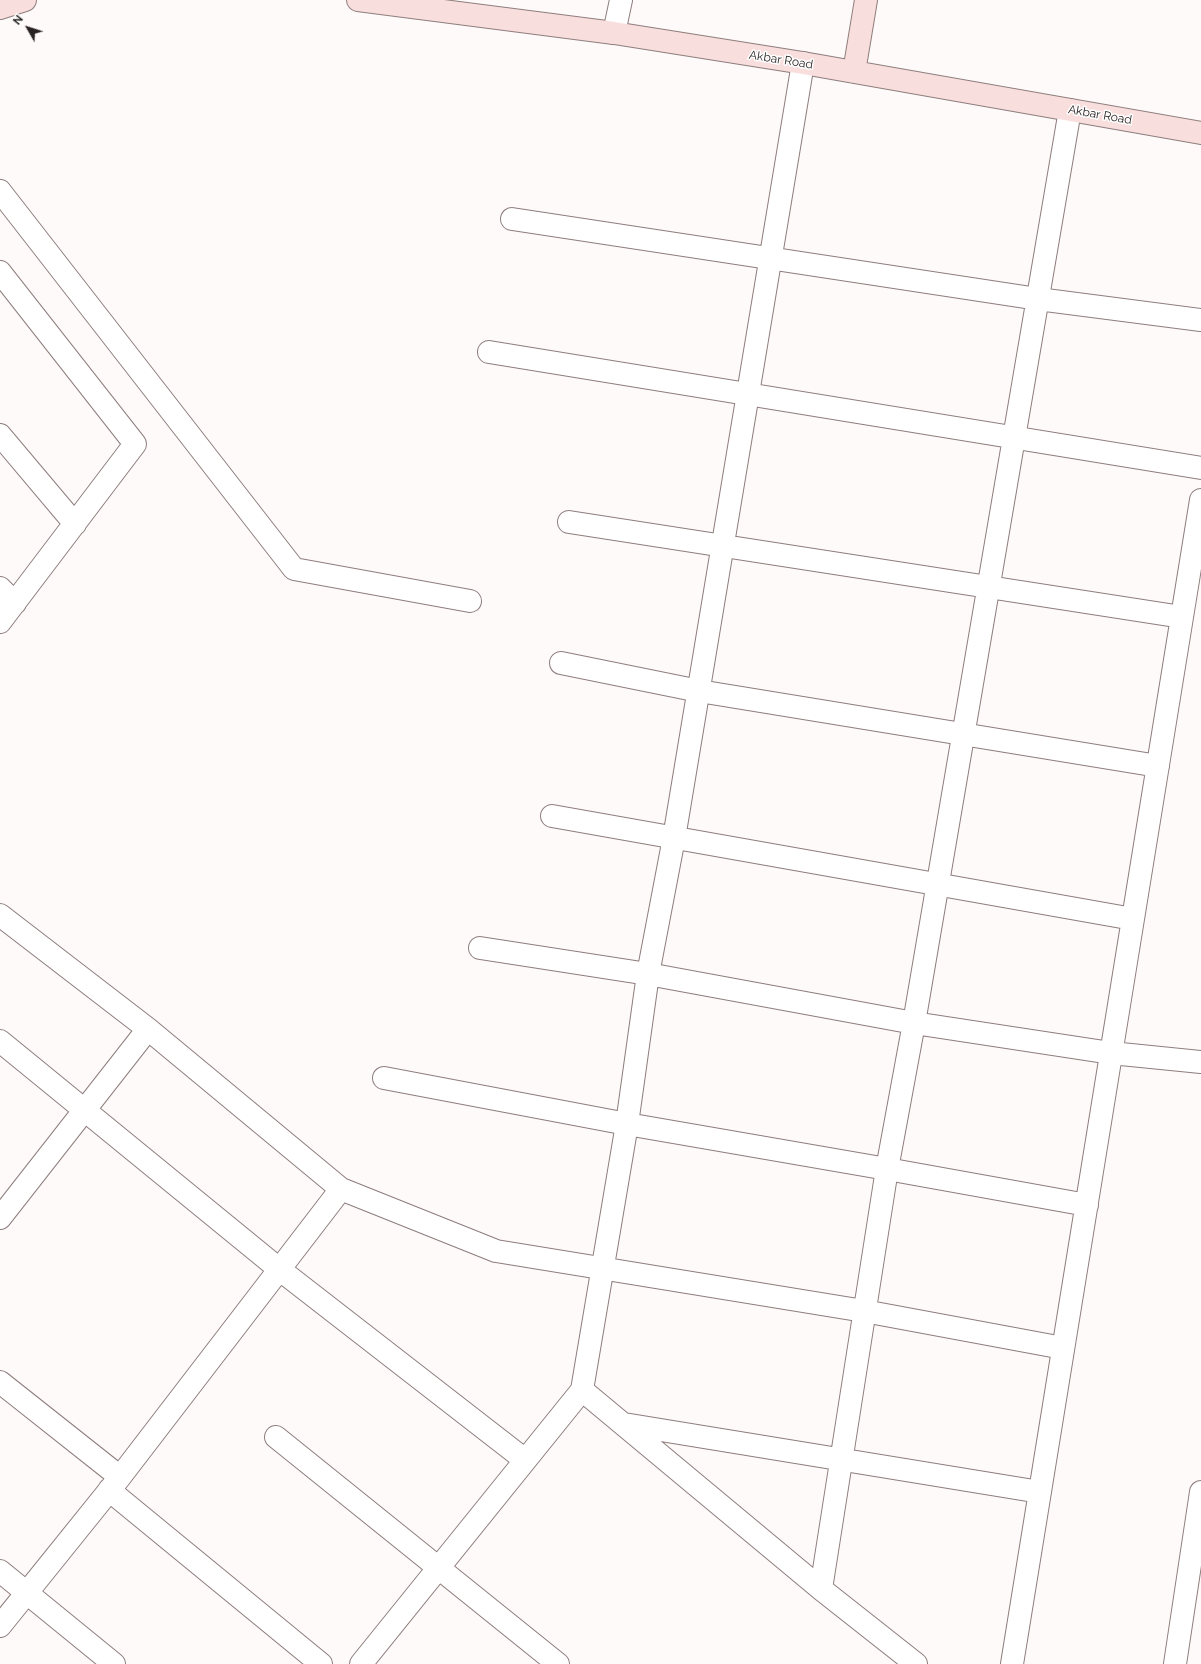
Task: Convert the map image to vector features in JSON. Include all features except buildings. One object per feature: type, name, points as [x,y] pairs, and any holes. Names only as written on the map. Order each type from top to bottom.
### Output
[{"type":"main road","points":[[0,8],[25,0]]},
{"type":"main road","name":"Akbar Road","points":[[358,0],[614,33],[803,63],[1201,134]]},
{"type":"main road","points":[[854,72],[866,0]]},
{"type":"street","points":[[614,33],[621,0]]},
{"type":"street","points":[[361,1664],[582,1390],[627,1124],[648,974],[674,838],[803,63]]},
{"type":"street","points":[[821,1589],[887,1168],[914,1023],[1070,110]]},
{"type":"street","points":[[0,190],[294,569],[470,601]]},
{"type":"street","points":[[512,219],[1038,299],[1201,320]]},
{"type":"street","points":[[0,272],[135,444],[75,524],[7,595],[0,622]]},
{"type":"street","points":[[489,352],[1201,468]]},
{"type":"street","points":[[0,435],[75,524]]},
{"type":"street","points":[[1012,1664],[1201,500]]},
{"type":"street","points":[[569,522],[1182,617]]},
{"type":"street","points":[[560,663],[699,691],[1158,766]]},
{"type":"street","points":[[552,816],[1133,919]]},
{"type":"street","points":[[0,915],[148,1029],[341,1189],[496,1251],[864,1311],[1063,1348]]},
{"type":"street","points":[[480,948],[648,974],[914,1023],[1111,1053],[1201,1062]]},
{"type":"street","points":[[0,1218],[148,1029]]},
{"type":"street","points":[[0,1041],[280,1269],[525,1460]]},
{"type":"street","points":[[384,1078],[627,1124],[887,1168],[1086,1205]]},
{"type":"street","points":[[0,1626],[114,1484],[341,1189]]},
{"type":"street","points":[[0,1382],[114,1484],[322,1664]]},
{"type":"street","points":[[582,1390],[821,1589],[916,1664]]},
{"type":"street","points":[[622,1424],[1040,1492]]},
{"type":"street","points":[[276,1437],[558,1664]]},
{"type":"street","points":[[1175,1664],[1194,1571],[1201,1492]]},
{"type":"street","points":[[0,1571],[114,1664]]}]
